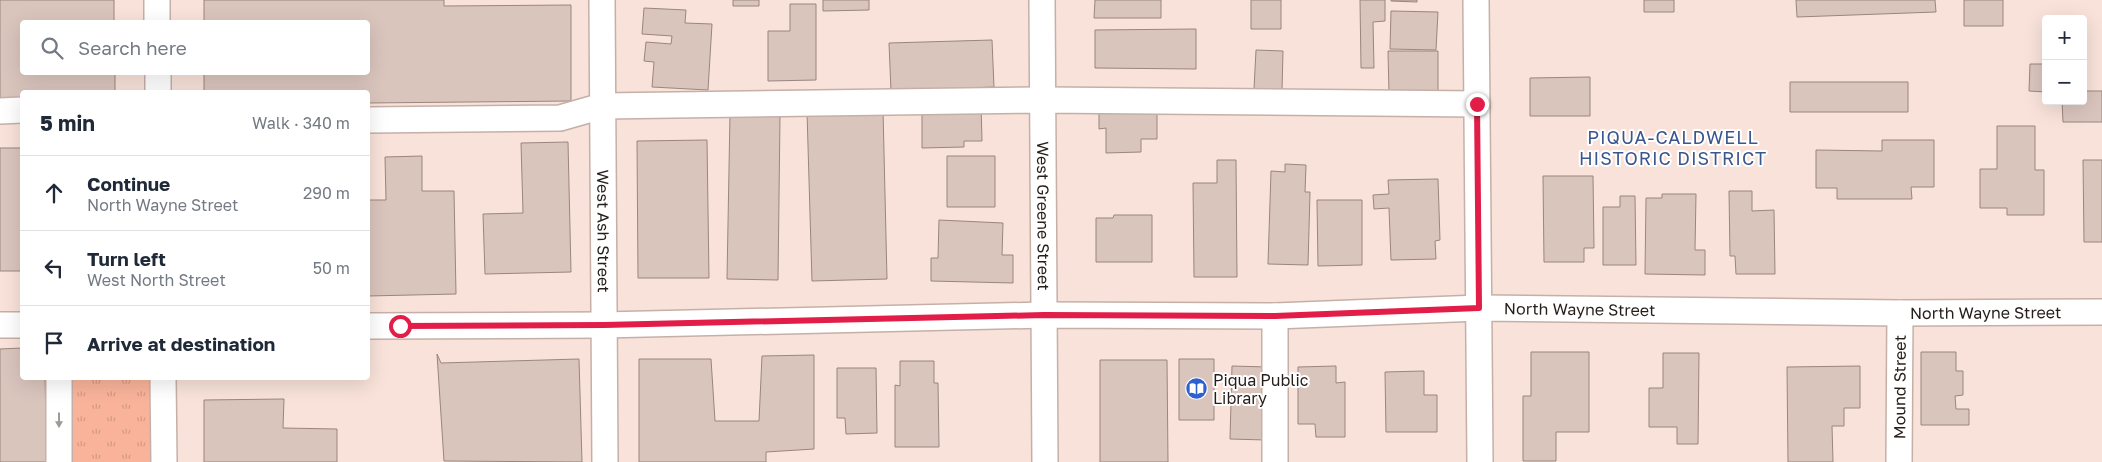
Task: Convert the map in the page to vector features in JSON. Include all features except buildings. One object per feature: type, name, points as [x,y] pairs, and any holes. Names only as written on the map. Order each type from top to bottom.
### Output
[{"type":"street","points":[[157,0],[157,20]]},
{"type":"street","name":"West Ash Street","points":[[602,0],[604,462]]},
{"type":"street","name":"West Greene Street","points":[[1042,0],[1045,462]]},
{"type":"street","points":[[1476,0],[1480,462]]},
{"type":"street","points":[[158,75],[158,90]]},
{"type":"street","points":[[370,120],[560,118],[602,106],[1043,100],[1477,104]]},
{"type":"street","points":[[0,110],[20,110]]},
{"type":"street","name":"North Wayne Street","points":[[370,326],[604,325],[1044,315],[1275,316],[1479,308],[1900,313],[2102,312]]},
{"type":"street","name":"Mound Street","points":[[1899,462],[1900,313]]},
{"type":"street","points":[[1275,316],[1275,462]]},
{"type":"street","points":[[0,325],[20,325]]},
{"type":"street","points":[[59,380],[59,462]]},
{"type":"street","points":[[163,380],[164,462]]},
{"type":"green space","points":[[59,380],[163,380],[164,462],[59,462]]},
{"type":"place","name":"Piqua Public Library","points":[[1197,389]]},
{"type":"district","name":"PIQUA-CALDWELL HISTORIC DISTRICT","points":[[1673,147]]},
{"type":"route","points":[[400,326],[604,325],[1044,315],[1275,316],[1479,308],[1477,104]]}]
